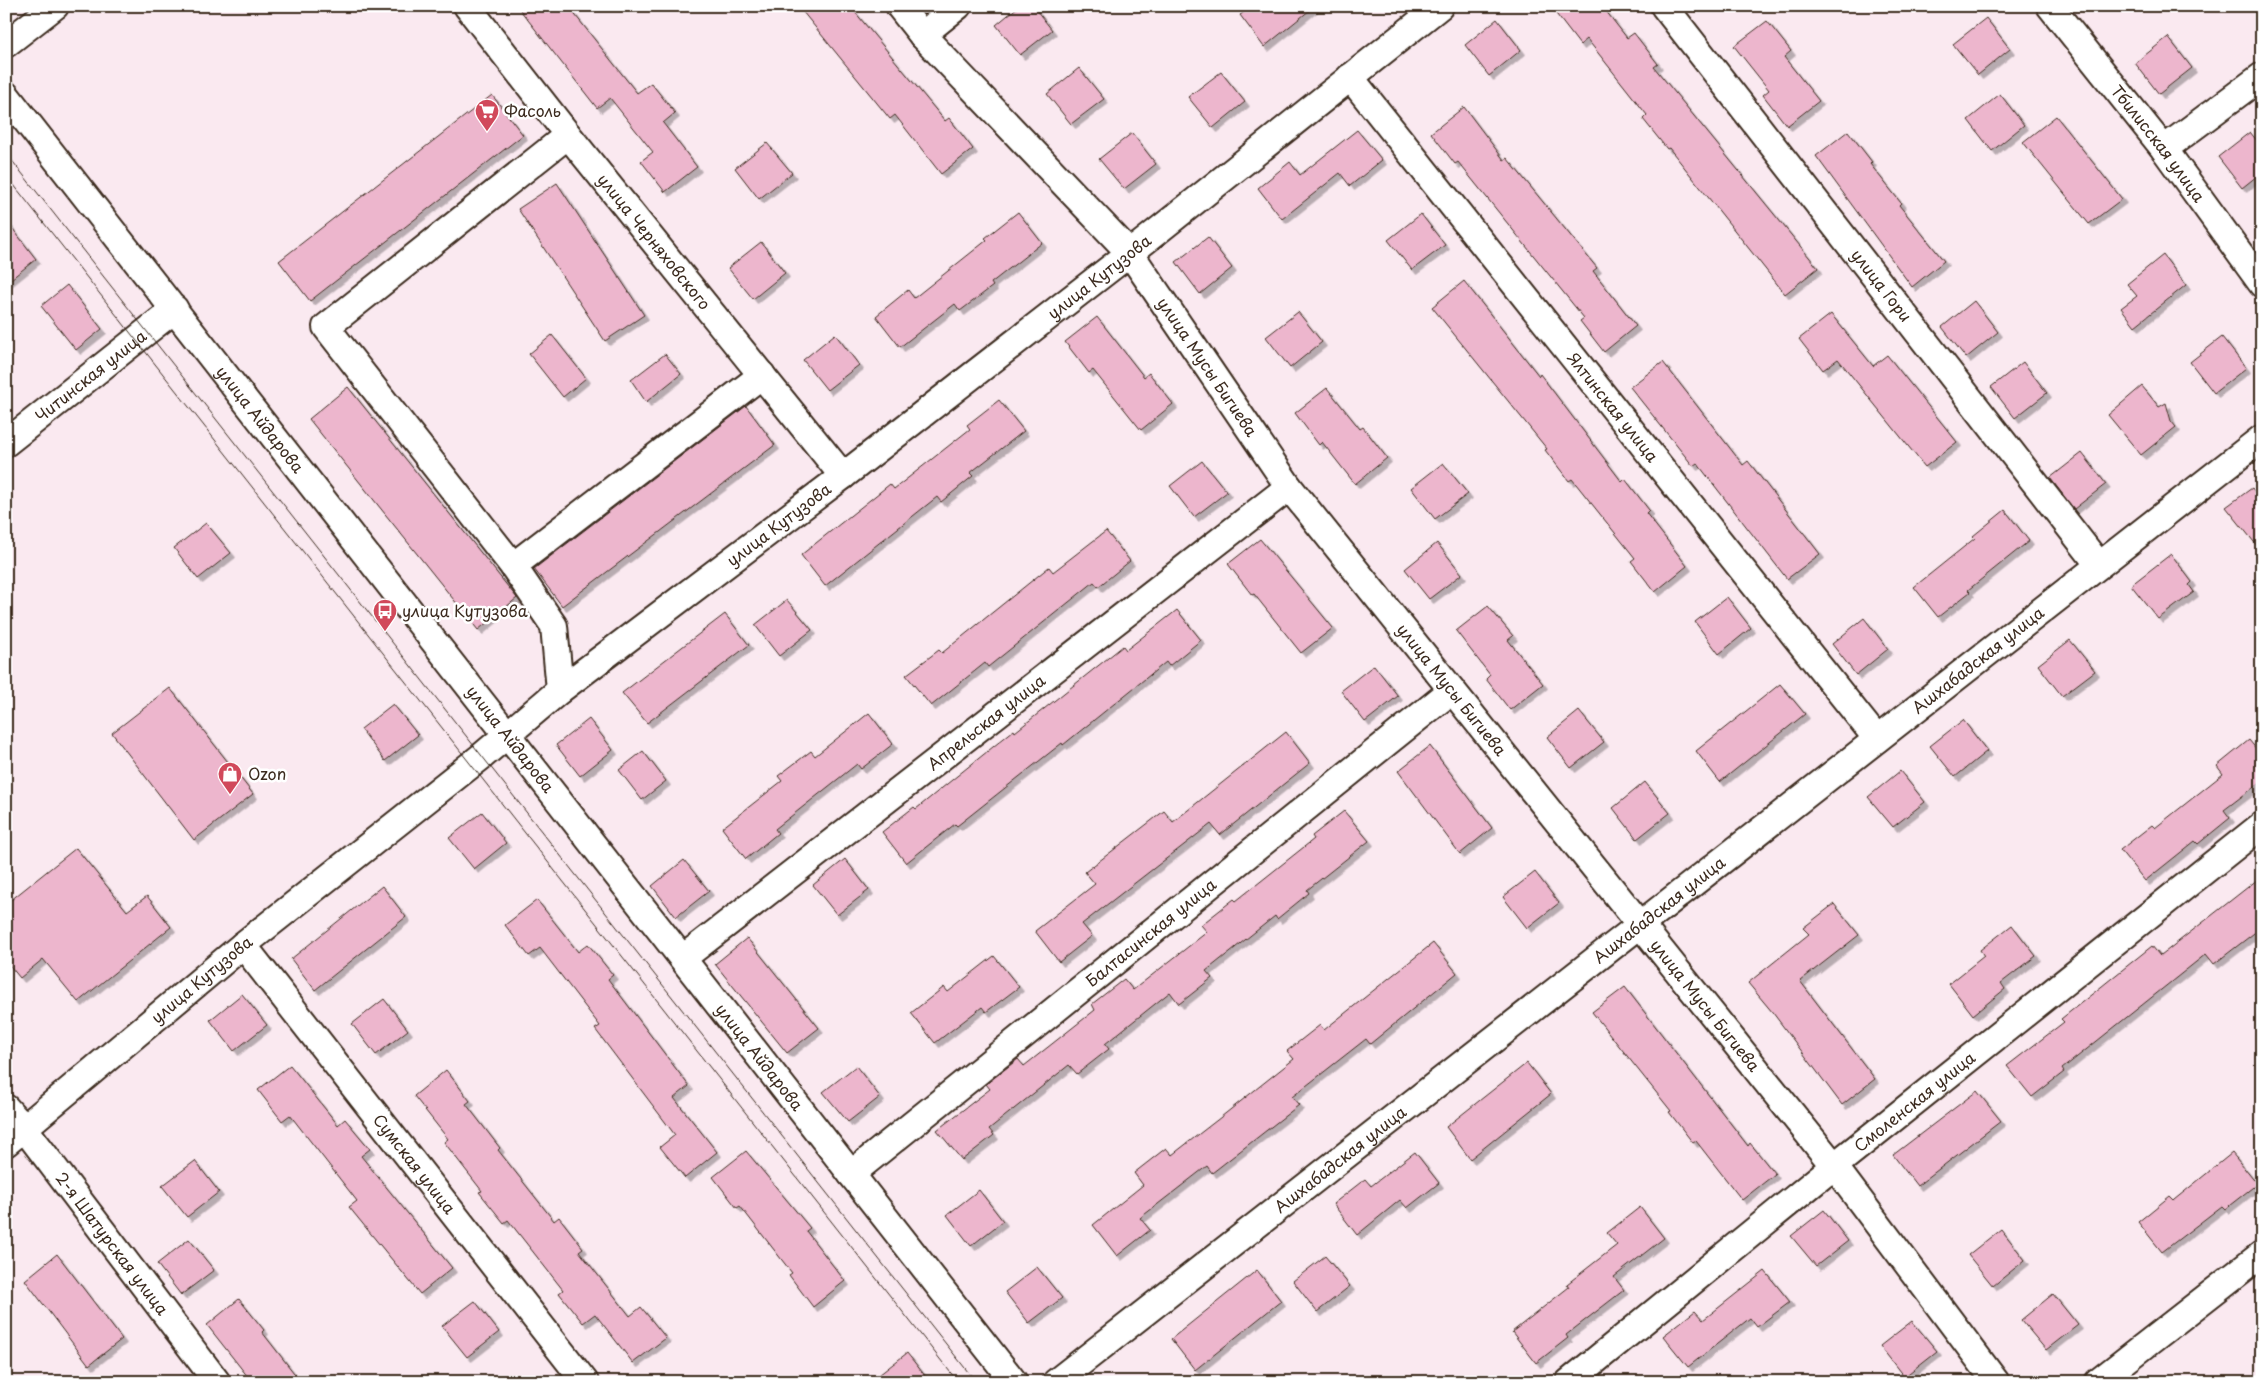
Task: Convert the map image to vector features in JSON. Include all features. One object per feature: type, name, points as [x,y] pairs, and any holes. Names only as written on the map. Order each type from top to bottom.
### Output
[{"type":"street","points":[[6,44],[55,6]]},
{"type":"street","name":"улица Черняховского","points":[[467,6],[568,135],[843,476]]},
{"type":"street","name":"улица Мусы Бигиева","points":[[899,6],[922,35],[1130,253],[1289,487],[1834,1166],[1996,1382]]},
{"type":"street","points":[[922,35],[958,6]]},
{"type":"street","name":"улица Кутузова","points":[[16,1136],[243,945],[507,735],[560,690],[843,476],[1130,253],[1440,6]]},
{"type":"street","name":"улица Гори","points":[[1664,6],[2099,565]]},
{"type":"street","name":"Тбилисская улица","points":[[2050,6],[2164,149],[2262,284]]},
{"type":"street","name":"Ялтинская улица","points":[[1350,76],[1877,738]]},
{"type":"street","points":[[2164,149],[2262,76]]},
{"type":"street","name":"улица Айдарова","points":[[6,95],[1014,1382]]},
{"type":"street","points":[[560,690],[554,626],[513,566],[326,327],[568,135]]},
{"type":"street","name":"Читинская улица","points":[[6,443],[175,309]]},
{"type":"street","points":[[513,566],[762,376]]},
{"type":"street","name":"Ашхабадская улица","points":[[1056,1382],[2262,438]]},
{"type":"street","name":"Апрельская улица","points":[[683,958],[1289,487]]},
{"type":"street","name":"Балтасинская улица","points":[[851,1174],[1451,691]]},
{"type":"street","name":"Смоленская улица","points":[[1569,1382],[1834,1166],[2262,825]]},
{"type":"street","name":"Сумская улица","points":[[243,945],[585,1382]]},
{"type":"street","name":"2-я Шатурская улица","points":[[6,1108],[16,1136],[217,1382]]},
{"type":"street","points":[[2098,1382],[2262,1254]]},
{"type":"building","points":[[517,6],[568,6],[637,93],[651,83],[675,113],[663,123],[697,167],[665,192],[641,161],[653,152],[610,98],[597,108]]},
{"type":"building","points":[[798,6],[850,6],[945,121],[949,118],[973,149],[941,174],[895,115],[890,119]]},
{"type":"building","points":[[1019,6],[1033,6],[1052,30],[1020,55],[996,25]]},
{"type":"building","points":[[1252,6],[1315,6],[1264,47],[1240,15]]},
{"type":"building","points":[[1550,6],[1602,6],[1627,38],[1634,33],[1658,64],[1654,67],[1818,268],[1785,294],[1669,148],[1667,149],[1643,119],[1647,115],[1587,39],[1580,45]]},
{"type":"building","points":[[1986,18],[2010,49],[1978,75],[1953,44]]},
{"type":"building","points":[[1497,19],[1521,50],[1489,76],[1465,45]]},
{"type":"building","points":[[1767,21],[1791,51],[1784,57],[1819,101],[1787,126],[1763,95],[1769,90],[1734,46]]},
{"type":"building","points":[[2168,37],[2192,68],[2159,94],[2135,63]]},
{"type":"building","points":[[1079,68],[1104,99],[1071,124],[1047,94]]},
{"type":"building","points":[[1221,72],[1245,102],[1213,128],[1188,97]]},
{"type":"building","points":[[2000,94],[2024,125],[1992,151],[1968,120]]},
{"type":"building","points":[[492,95],[523,135],[310,301],[279,261]]},
{"type":"building","points":[[1464,107],[1504,160],[1507,158],[1597,268],[1593,271],[1636,326],[1604,352],[1580,321],[1584,318],[1458,162],[1455,164],[1431,133]]},
{"type":"building","points":[[2056,116],[2122,199],[2089,224],[2023,142]]},
{"type":"building","points":[[1357,130],[1382,160],[1350,186],[1340,173],[1282,219],[1258,188],[1290,162],[1300,175]]},
{"type":"building","points":[[1848,131],[1872,162],[1870,164],[1901,203],[1899,205],[1944,261],[1912,287],[1816,156]]},
{"type":"building","points":[[2250,132],[2262,147],[2262,172],[2242,188],[2218,157]]},
{"type":"building","points":[[1132,133],[1156,164],[1124,189],[1099,159]]},
{"type":"building","points":[[767,143],[792,173],[759,199],[735,168]]},
{"type":"building","points":[[557,183],[644,315],[605,341],[518,209]]},
{"type":"building","points":[[1018,212],[1042,243],[991,283],[993,286],[960,311],[955,304],[900,347],[876,316],[908,290],[914,298],[987,240],[985,238]]},
{"type":"building","points":[[1421,214],[1445,245],[1412,270],[1388,240]]},
{"type":"building","points":[[6,220],[36,259],[6,283]]},
{"type":"building","points":[[1208,237],[1232,268],[1200,294],[1176,262]]},
{"type":"building","points":[[761,242],[785,273],[753,299],[728,268]]},
{"type":"building","points":[[2163,255],[2186,285],[2135,326],[2121,308],[2137,296],[2127,284]]},
{"type":"building","points":[[1464,281],[1539,376],[1540,374],[1622,482],[1625,479],[1649,510],[1646,513],[1687,566],[1655,592],[1631,561],[1635,558],[1572,479],[1569,481],[1545,450],[1547,449],[1432,307]]},
{"type":"building","points":[[67,285],[102,329],[76,350],[41,306]]},
{"type":"building","points":[[1974,301],[1998,332],[1966,358],[1942,327]]},
{"type":"building","points":[[1298,312],[1322,342],[1290,368],[1266,337]]},
{"type":"building","points":[[1831,314],[1873,366],[1887,355],[1957,442],[1925,467],[1838,359],[1823,370],[1799,339]]},
{"type":"building","points":[[1097,317],[1144,377],[1149,373],[1173,404],[1141,430],[1093,370],[1089,373],[1065,342]]},
{"type":"building","points":[[835,334],[859,365],[827,390],[803,360]]},
{"type":"building","points":[[552,335],[586,378],[563,397],[529,354]]},
{"type":"building","points":[[2222,337],[2246,368],[2214,393],[2190,362]]},
{"type":"building","points":[[665,354],[681,374],[646,402],[631,380]]},
{"type":"building","points":[[1663,362],[1743,465],[1748,461],[1820,554],[1787,579],[1697,463],[1693,466],[1630,387]]},
{"type":"building","points":[[2023,362],[2047,393],[2015,418],[1991,387]]},
{"type":"building","points":[[2142,386],[2159,407],[2166,403],[2171,421],[2176,427],[2141,455],[2108,415]]},
{"type":"building","points":[[348,387],[517,598],[478,630],[309,419]]},
{"type":"building","points":[[1327,388],[1360,429],[1363,427],[1387,458],[1355,484],[1322,442],[1319,445],[1295,413]]},
{"type":"building","points":[[999,400],[1024,431],[970,473],[973,476],[941,502],[937,497],[825,586],[801,555],[890,484],[894,489],[970,429],[967,425]]},
{"type":"building","points":[[746,406],[775,445],[562,606],[534,569]]},
{"type":"building","points":[[2082,453],[2106,484],[2074,509],[2050,478]]},
{"type":"building","points":[[1202,461],[1227,492],[1194,517],[1170,486]]},
{"type":"building","points":[[1443,463],[1468,494],[1435,519],[1411,488]]},
{"type":"building","points":[[2252,488],[2262,501],[2262,552],[2226,507]]},
{"type":"building","points":[[2005,510],[2029,541],[1938,617],[1914,587],[1975,538],[1973,536]]},
{"type":"building","points":[[206,523],[231,553],[198,579],[174,548]]},
{"type":"building","points":[[1106,531],[1130,561],[1098,587],[1094,582],[988,667],[985,663],[931,706],[906,675],[939,650],[942,653],[1049,567],[1053,572]]},
{"type":"building","points":[[1260,539],[1333,628],[1301,653],[1228,564]]},
{"type":"building","points":[[1437,543],[1462,574],[1429,599],[1405,569]]},
{"type":"building","points":[[2171,554],[2192,582],[2189,585],[2194,592],[2158,619],[2131,585]]},
{"type":"building","points":[[1727,597],[1751,628],[1719,654],[1695,622]]},
{"type":"building","points":[[787,600],[812,630],[779,656],[755,625]]},
{"type":"building","points":[[1488,606],[1513,636],[1508,640],[1543,684],[1510,710],[1486,679],[1490,675],[1456,631]]},
{"type":"building","points":[[1177,610],[1201,640],[1169,666],[1166,662],[1063,745],[1062,743],[957,826],[955,824],[906,863],[882,832],[914,807],[916,809],[1123,646],[1126,650]]},
{"type":"building","points":[[725,614],[749,645],[647,723],[622,693]]},
{"type":"building","points":[[1864,618],[1888,649],[1856,675],[1832,644]]},
{"type":"building","points":[[2070,640],[2095,671],[2062,696],[2038,665]]},
{"type":"building","points":[[1374,665],[1398,696],[1365,722],[1341,691]]},
{"type":"building","points":[[1780,684],[1805,714],[1720,782],[1696,751]]},
{"type":"building","points":[[170,688],[253,794],[194,840],[112,733]]},
{"type":"building","points":[[393,704],[418,735],[385,761],[361,729]]},
{"type":"building","points":[[1579,711],[1604,742],[1571,768],[1547,737]]},
{"type":"building","points":[[869,713],[893,744],[861,769],[857,764],[775,829],[778,833],[746,859],[722,828],[782,781],[778,776],[811,751],[815,756]]},
{"type":"building","points":[[589,719],[613,750],[580,776],[556,745]]},
{"type":"building","points":[[1963,720],[1987,751],[1955,777],[1930,746]]},
{"type":"building","points":[[1286,732],[1310,763],[1220,835],[1211,824],[1082,924],[1092,936],[1059,962],[1035,931],[1095,884],[1085,872],[1164,811],[1173,822]]},
{"type":"building","points":[[2249,740],[2262,756],[2262,781],[2224,810],[2230,818],[2198,844],[2195,841],[2145,881],[2120,850],[2152,825],[2155,828],[2223,774],[2217,766]]},
{"type":"building","points":[[1430,746],[1492,828],[1460,854],[1398,771]]},
{"type":"building","points":[[643,751],[666,781],[642,800],[619,770]]},
{"type":"building","points":[[1900,771],[1925,802],[1893,827],[1868,797]]},
{"type":"building","points":[[1645,782],[1670,813],[1637,839],[1613,808]]},
{"type":"building","points":[[1344,811],[1369,841],[1307,890],[1309,893],[1277,919],[1275,916],[1206,971],[1212,978],[1179,1004],[1170,992],[1105,1044],[1109,1049],[1077,1074],[1069,1065],[989,1129],[994,1135],[962,1160],[937,1130],[990,1089],[986,1084],[1018,1059],[1024,1066],[1095,1010],[1092,1004],[1124,979],[1133,990],[1207,932],[1201,925],[1234,899],[1236,901],[1314,839],[1312,836]]},
{"type":"building","points":[[482,812],[506,843],[474,869],[449,838]]},
{"type":"building","points":[[76,848],[127,911],[147,896],[171,927],[78,1002],[43,959],[20,978],[6,961],[6,904]]},
{"type":"building","points":[[845,859],[869,890],[837,915],[813,885]]},
{"type":"building","points":[[684,860],[709,891],[676,917],[652,886]]},
{"type":"building","points":[[1535,872],[1559,903],[1527,928],[1503,897]]},
{"type":"building","points":[[2262,876],[2262,927],[2214,964],[2206,954],[2062,1069],[2064,1072],[2032,1097],[2007,1066],[2064,1022],[2061,1019],[2152,946],[2160,956]]},
{"type":"building","points":[[382,886],[406,917],[315,990],[291,959]]},
{"type":"building","points":[[537,900],[578,952],[588,944],[613,975],[608,979],[689,1086],[674,1098],[717,1152],[685,1178],[660,1147],[675,1135],[595,1029],[600,1026],[540,948],[529,956],[505,925]]},
{"type":"building","points":[[1834,904],[1859,935],[1800,981],[1875,1079],[1842,1105],[1748,983],[1809,934],[1803,928]]},
{"type":"building","points":[[2012,925],[2036,956],[2001,983],[2005,989],[1973,1015],[1949,984],[1984,956],[1980,950]]},
{"type":"building","points":[[747,938],[819,1028],[787,1053],[715,964]]},
{"type":"building","points":[[1433,943],[1457,973],[1370,1044],[1366,1039],[1292,1097],[1299,1105],[1212,1173],[1207,1166],[1140,1218],[1150,1230],[1117,1256],[1093,1225],[1143,1185],[1134,1173],[1166,1148],[1172,1155],[1294,1059],[1287,1051],[1320,1025],[1324,1030]]},
{"type":"building","points":[[994,956],[1019,987],[986,1012],[982,1007],[935,1043],[911,1013],[944,987],[948,992]]},
{"type":"building","points":[[1625,987],[1748,1146],[1750,1143],[1775,1174],[1742,1200],[1696,1141],[1693,1143],[1669,1112],[1671,1111],[1592,1012]]},
{"type":"building","points":[[242,994],[267,1025],[234,1051],[210,1020]]},
{"type":"building","points":[[384,999],[408,1030],[376,1055],[352,1024]]},
{"type":"building","points":[[1527,1063],[1551,1094],[1470,1159],[1446,1127]]},
{"type":"building","points":[[290,1065],[338,1125],[345,1119],[370,1149],[361,1156],[452,1268],[420,1294],[349,1207],[357,1201],[290,1115],[282,1121],[258,1090]]},
{"type":"building","points":[[856,1066],[880,1097],[848,1122],[823,1092]]},
{"type":"building","points":[[446,1070],[470,1101],[466,1104],[500,1148],[498,1150],[554,1221],[559,1217],[583,1248],[579,1251],[630,1316],[641,1307],[666,1338],[633,1363],[595,1314],[583,1323],[559,1293],[563,1290],[508,1220],[504,1223],[479,1192],[482,1191],[444,1142],[448,1139],[414,1096]]},
{"type":"building","points":[[1977,1091],[2001,1121],[1917,1186],[1893,1155]]},
{"type":"building","points":[[746,1151],[810,1228],[806,1231],[845,1281],[813,1307],[789,1275],[792,1273],[740,1206],[737,1208],[713,1177]]},
{"type":"building","points":[[1415,1152],[1439,1183],[1407,1208],[1400,1200],[1357,1235],[1333,1204],[1365,1179],[1371,1186]]},
{"type":"building","points":[[2232,1153],[2257,1184],[2225,1209],[2222,1206],[2162,1252],[2138,1222],[2170,1196],[2174,1200]]},
{"type":"building","points":[[195,1161],[219,1192],[187,1217],[162,1186]]},
{"type":"building","points":[[979,1190],[1003,1221],[971,1246],[947,1215]]},
{"type":"building","points":[[1640,1207],[1664,1238],[1614,1277],[1624,1290],[1566,1335],[1568,1338],[1536,1363],[1512,1332],[1569,1287],[1567,1284],[1617,1245],[1607,1233]]},
{"type":"building","points":[[1824,1210],[1848,1241],[1816,1266],[1791,1236]]},
{"type":"building","points":[[2001,1229],[2025,1260],[1993,1286],[1968,1255]]},
{"type":"building","points":[[189,1239],[214,1270],[181,1295],[157,1264]]},
{"type":"building","points":[[57,1254],[122,1339],[89,1365],[25,1280]]},
{"type":"building","points":[[1325,1256],[1350,1286],[1317,1312],[1293,1281]]},
{"type":"building","points":[[1037,1267],[1062,1298],[1029,1323],[1005,1292]]},
{"type":"building","points":[[1257,1270],[1281,1301],[1195,1370],[1171,1339]]},
{"type":"building","points":[[1765,1271],[1790,1302],[1757,1327],[1750,1318],[1688,1367],[1663,1336],[1695,1311],[1703,1320]]},
{"type":"building","points":[[2053,1294],[2078,1325],[2046,1350],[2021,1320]]},
{"type":"building","points":[[239,1299],[301,1382],[252,1382],[207,1325]]},
{"type":"building","points":[[475,1301],[499,1332],[467,1357],[442,1326]]},
{"type":"building","points":[[1912,1321],[1937,1351],[1904,1377],[1880,1346]]},
{"type":"building","points":[[907,1353],[930,1382],[870,1382]]},
{"type":"tram line","points":[[6,153],[976,1382]]},
{"type":"tram line","points":[[6,175],[958,1382]]},
{"type":"place","name":"Фасоль","points":[[487,132]]},
{"type":"place","name":"улица Кутузова","points":[[385,632]]},
{"type":"place","name":"Ozon","points":[[230,795]]}]
